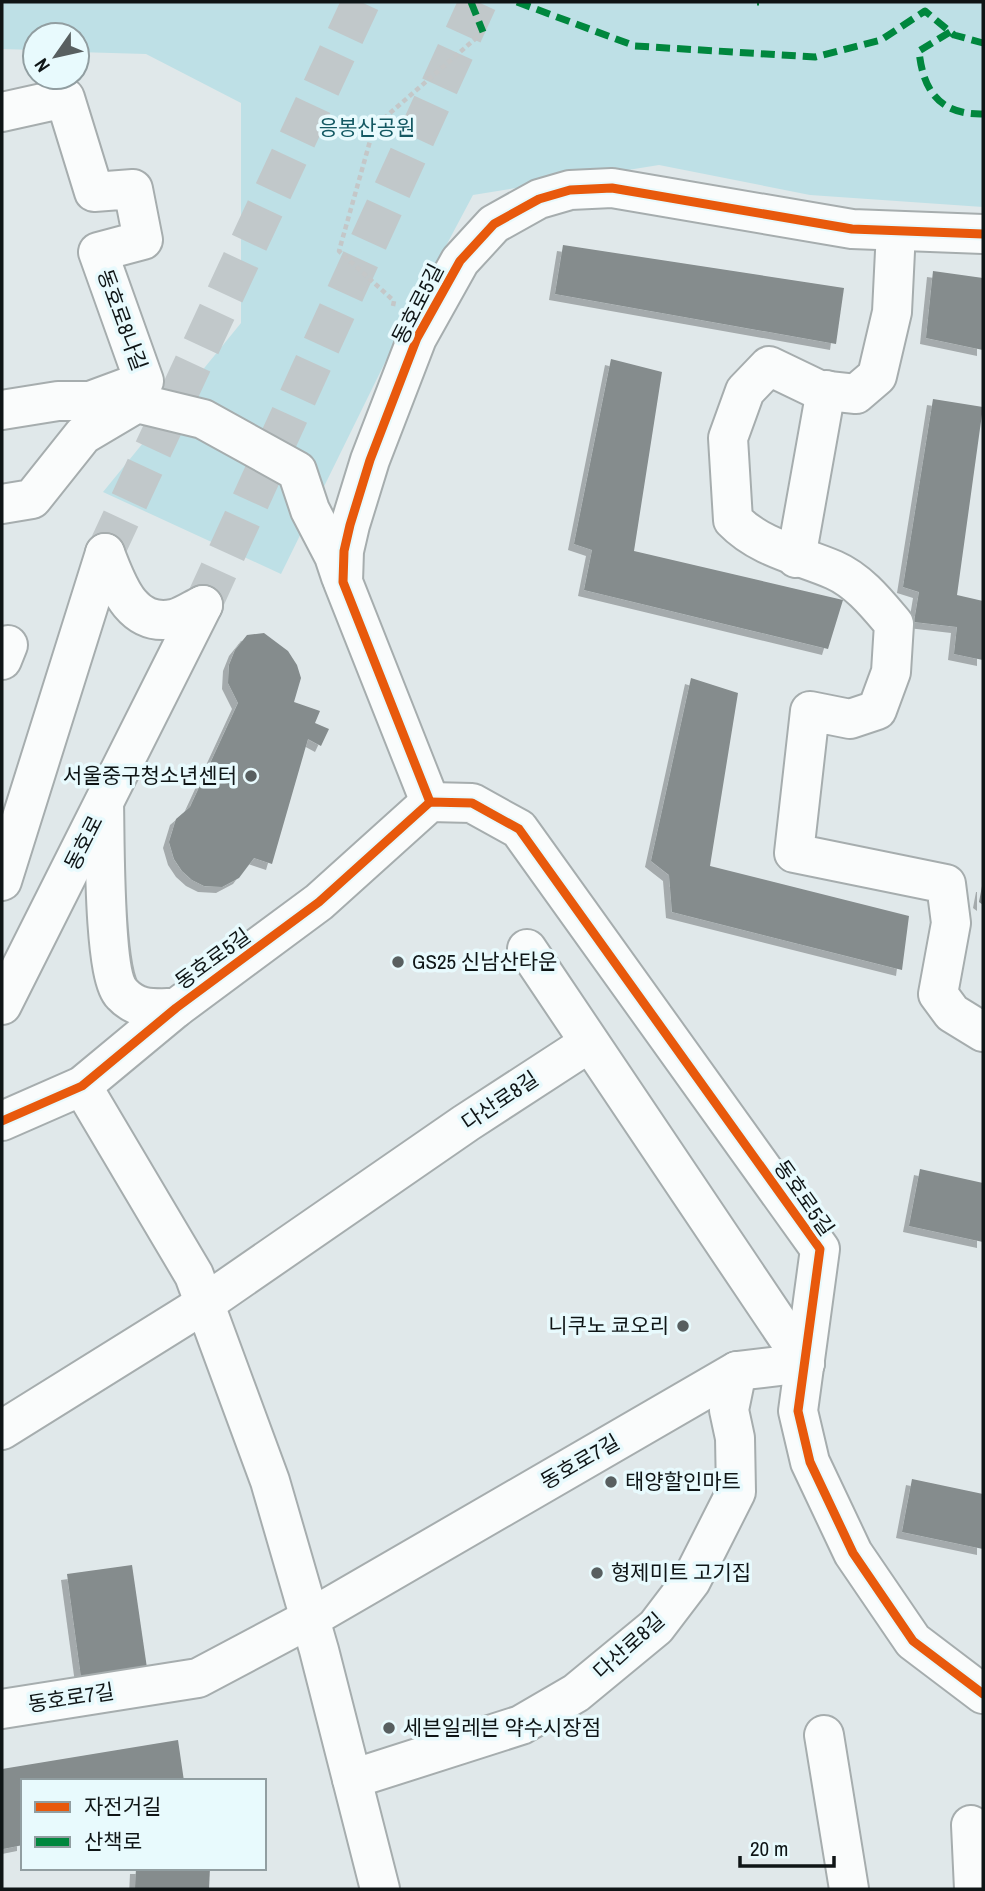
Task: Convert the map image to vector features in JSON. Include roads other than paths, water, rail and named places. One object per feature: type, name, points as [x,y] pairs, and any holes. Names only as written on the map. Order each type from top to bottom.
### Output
[{"type":"street","name":"동호로8나길","points":[[2,112],[65,98],[94,192],[133,189],[143,240],[98,252],[144,381],[100,410],[58,401],[2,410]]},
{"type":"street","name":"동호로5길","points":[[430,802],[343,582],[344,551],[370,460],[417,338],[460,261],[494,224],[538,199],[570,190],[612,188],[852,229],[983,234]]},
{"type":"street","points":[[896,231],[892,312],[877,376],[856,394],[820,390],[769,366],[745,391],[728,438],[733,520],[744,532],[796,558],[836,571],[869,595],[894,624],[891,673],[877,710],[850,719],[810,711],[794,853],[946,884],[951,923],[938,994],[952,1013],[983,1032]]},
{"type":"street","points":[[796,558],[826,390]]},
{"type":"street","points":[[2,503],[33,499],[100,410],[137,403],[203,419],[297,471],[310,510],[334,556],[343,582]]},
{"type":"street","name":"동호로","points":[[2,881],[105,553],[125,598],[136,611],[156,618],[173,619],[203,605],[2,1005]]},
{"type":"street","name":"동호로5길","points":[[2,1121],[82,1086],[176,1008],[319,902],[430,802],[472,803],[519,829],[820,1249],[798,1411],[810,1462],[853,1553],[913,1641],[983,1694]]},
{"type":"street","points":[[104,803],[106,912],[112,965],[120,992],[141,1008],[176,1008]]},
{"type":"street","points":[[527,949],[805,1363]]},
{"type":"street","name":"다산로8길","points":[[2,1430],[204,1304],[466,1123],[589,1042]]},
{"type":"street","points":[[82,1086],[194,1275],[270,1480],[380,1889]]},
{"type":"street","name":"동호로7길","points":[[2,1709],[198,1678],[309,1619],[737,1371],[805,1363]]},
{"type":"street","name":"다산로8길","points":[[352,1779],[521,1726],[576,1693],[656,1628],[691,1581],[736,1492],[735,1438],[729,1410],[737,1371]]},
{"type":"street","points":[[824,1735],[849,1889]]},
{"type":"street","points":[[971,1825],[974,1889]]},
{"type":"tunnel","points":[[105,553],[361,2]]},
{"type":"tunnel","points":[[203,605],[478,2]]},
{"type":"place","name":"서울중구청소년센터","points":[[251,776]]},
{"type":"place","name":"GS25 신남산타운","points":[[398,962]]},
{"type":"place","name":"니쿠노 쿄오리","points":[[683,1326]]},
{"type":"place","name":"태양할인마트","points":[[611,1482]]},
{"type":"place","name":"형제미트 고기집","points":[[597,1573]]},
{"type":"place","name":"세븐일레븐 약수시장점","points":[[389,1728]]},
{"type":"park label","name":"응봉산공원","points":[[367,128]]}]
